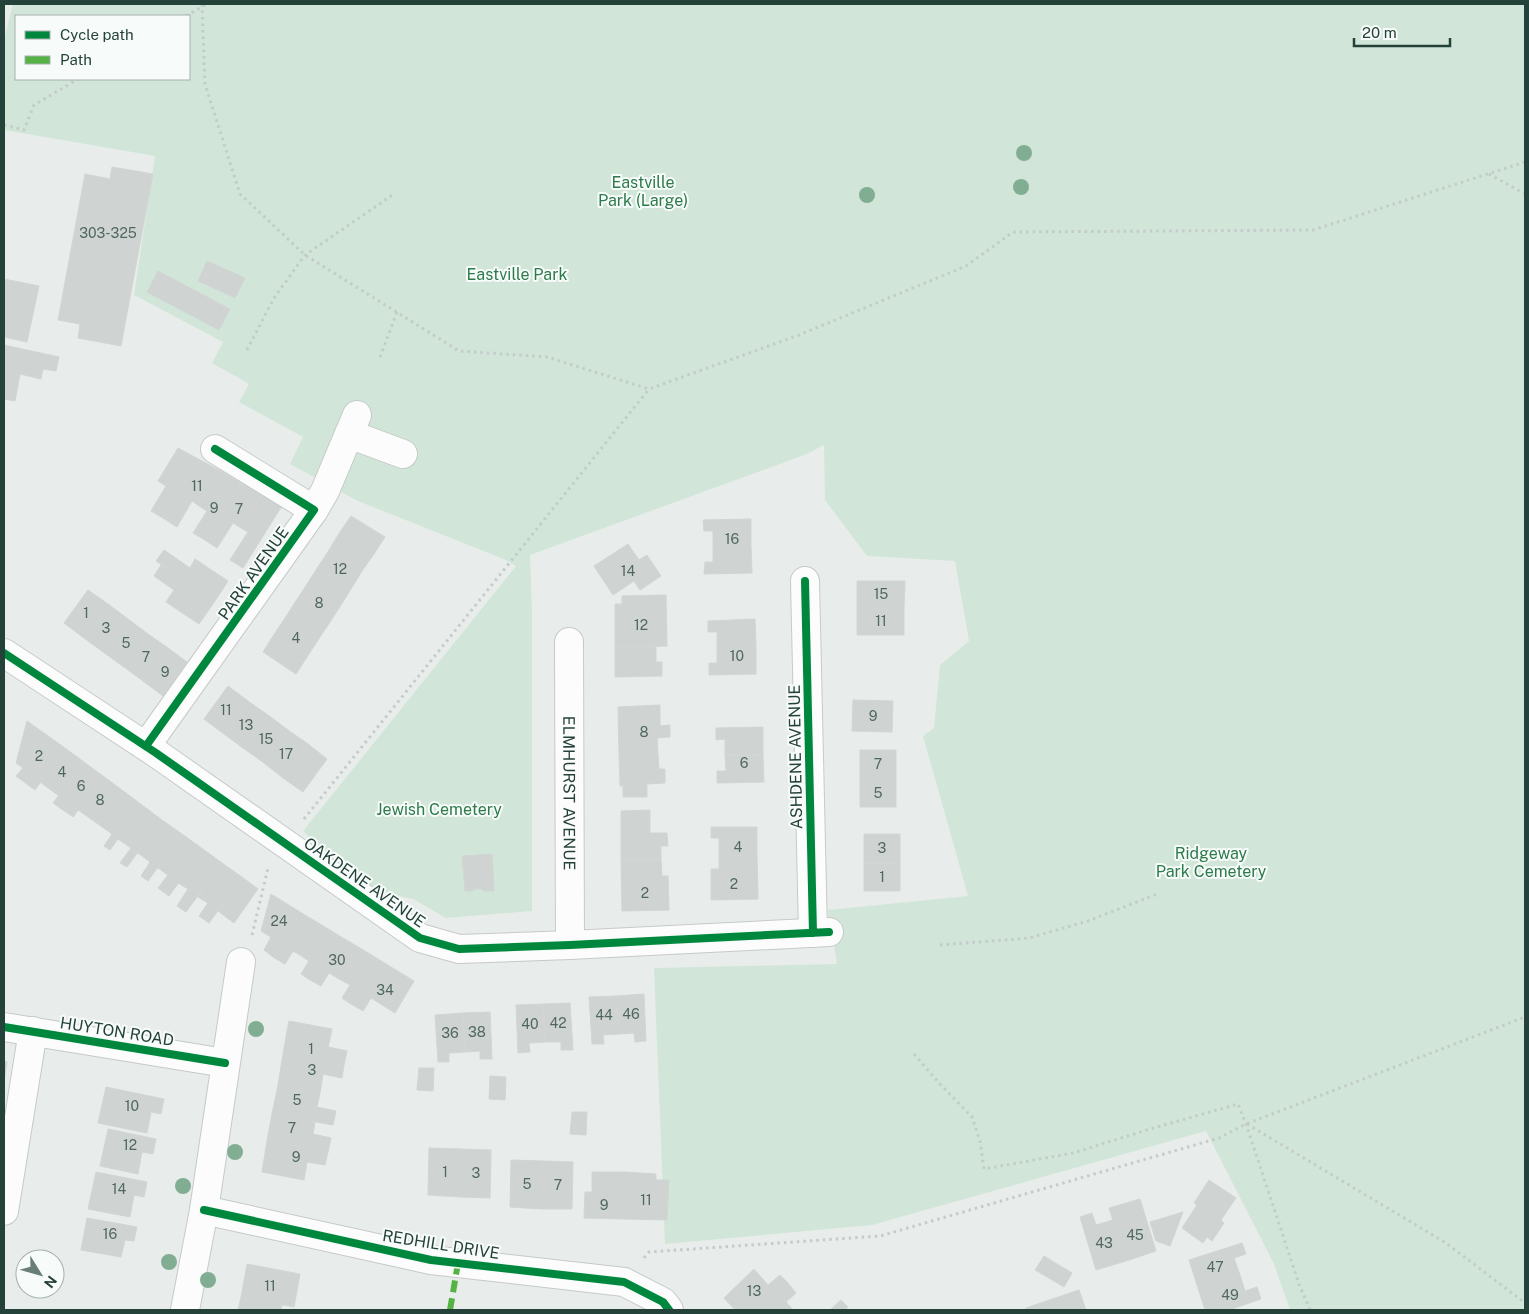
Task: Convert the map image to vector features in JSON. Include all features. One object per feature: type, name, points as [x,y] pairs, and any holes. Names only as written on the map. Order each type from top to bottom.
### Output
[{"type":"street","name":"PARK AVENUE","points":[[146,746],[314,510],[325,491],[353,424],[403,454]]},
{"type":"street","points":[[215,449],[314,510]]},
{"type":"street","name":"ASHDENE AVENUE","points":[[805,581],[821,932]]},
{"type":"street","name":"ELMHURST AVENUE","points":[[569,642],[570,945]]},
{"type":"street","name":"OAKDENE AVENUE","points":[[4,653],[146,746],[420,938],[459,949],[821,932]]},
{"type":"street","points":[[185,1310],[204,1210],[241,962]]},
{"type":"street","name":"HUYTON ROAD","points":[[4,1027],[225,1063]]},
{"type":"street","points":[[4,1211],[33,1031]]},
{"type":"street","name":"REDHILL DRIVE","points":[[204,1210],[431,1260],[624,1282],[662,1302],[669,1310]]},
{"type":"path","points":[[187,15],[202,5],[207,4]]},
{"type":"path","points":[[202,5],[205,84],[240,194],[305,255],[459,350],[547,357],[649,389]]},
{"type":"path","points":[[4,125],[24,130],[34,105],[76,80]]},
{"type":"path","points":[[252,935],[269,864],[284,843],[649,389],[799,335],[966,266],[1013,232],[1312,230],[1525,162]]},
{"type":"path","points":[[1489,174],[1525,194]]},
{"type":"path","points":[[247,350],[274,298],[305,255],[394,194]]},
{"type":"path","points":[[380,357],[397,312]]},
{"type":"path","points":[[940,945],[1029,938],[1088,921],[1157,894]]},
{"type":"path","points":[[624,1282],[649,1252],[880,1236],[1219,1138],[1246,1124],[1525,1017]]},
{"type":"path","points":[[914,1054],[972,1117],[980,1141],[984,1169],[1074,1153],[1238,1104],[1299,1284],[1310,1310]]},
{"type":"path","points":[[1246,1124],[1446,1243],[1525,1302]]},
{"type":"green space","points":[[13,4],[1525,4],[1525,1310],[1290,1310],[1274,1264],[1206,1131],[872,1225],[665,1244],[654,968],[837,964],[828,910],[968,896],[923,736],[934,728],[940,665],[969,641],[955,561],[867,556],[825,500],[824,445],[807,454],[530,555],[532,610],[532,911],[446,918],[413,899],[363,889],[303,831],[516,566],[506,560],[358,501],[290,464],[303,437],[239,402],[249,384],[212,363],[223,342],[134,295],[155,156],[4,130],[4,40]]},
{"type":"building","points":[[112,167],[153,174],[121,346],[78,338],[80,324],[58,320],[85,174],[110,179]]},
{"type":"building","points":[[207,261],[245,278],[235,298],[198,281]]},
{"type":"building","points":[[158,271],[230,309],[219,330],[147,292]]},
{"type":"building","points":[[4,279],[39,286],[27,342],[4,337]]},
{"type":"building","points":[[4,345],[59,357],[56,371],[43,369],[41,379],[20,374],[15,401],[4,399]]},
{"type":"building","points":[[178,448],[200,460],[163,518],[151,511],[166,486],[158,481]]},
{"type":"building","points":[[200,460],[221,471],[199,506],[192,501],[177,527],[163,518]]},
{"type":"building","points":[[221,471],[241,483],[205,540],[193,533],[207,511],[199,506]]},
{"type":"building","points":[[241,483],[262,495],[241,528],[233,523],[217,548],[205,540]]},
{"type":"building","points":[[262,495],[282,506],[243,568],[230,560],[248,532],[241,528]]},
{"type":"building","points":[[351,516],[385,537],[374,554],[340,532]]},
{"type":"building","points":[[751,519],[751,546],[713,547],[713,531],[704,531],[703,520]]},
{"type":"building","points":[[340,532],[374,554],[362,571],[329,550]]},
{"type":"building","points":[[628,544],[639,560],[647,555],[661,576],[640,590],[634,581],[613,595],[594,566]]},
{"type":"building","points":[[751,546],[752,573],[704,574],[705,562],[713,562],[713,547]]},
{"type":"building","points":[[164,550],[190,568],[195,559],[228,581],[215,601],[156,561]]},
{"type":"building","points":[[329,550],[362,571],[351,589],[318,567]]},
{"type":"building","points":[[161,565],[215,601],[199,624],[166,602],[174,590],[154,576]]},
{"type":"building","points":[[318,567],[351,589],[341,605],[307,584]]},
{"type":"building","points":[[857,581],[905,581],[904,608],[857,608]]},
{"type":"building","points":[[307,584],[341,605],[330,622],[296,601]]},
{"type":"building","points":[[88,590],[108,604],[84,638],[64,623]]},
{"type":"building","points":[[666,595],[667,646],[615,647],[615,604],[622,604],[622,596]]},
{"type":"building","points":[[296,601],[330,622],[318,640],[285,618]]},
{"type":"building","points":[[108,604],[128,619],[103,652],[84,638]]},
{"type":"building","points":[[857,608],[904,608],[904,635],[857,635]]},
{"type":"building","points":[[285,618],[318,640],[307,657],[273,636]]},
{"type":"building","points":[[128,619],[148,634],[124,667],[103,652]]},
{"type":"building","points":[[755,619],[756,647],[717,648],[717,632],[708,632],[708,621]]},
{"type":"building","points":[[148,634],[168,648],[143,681],[124,667]]},
{"type":"building","points":[[273,636],[307,657],[296,674],[263,652]]},
{"type":"building","points":[[615,647],[656,647],[656,662],[662,662],[662,676],[615,677]]},
{"type":"building","points":[[756,647],[756,674],[709,675],[709,663],[717,663],[717,648]]},
{"type":"building","points":[[168,648],[187,662],[163,696],[143,681]]},
{"type":"building","points":[[228,686],[248,701],[224,734],[204,719]]},
{"type":"building","points":[[853,700],[893,701],[892,732],[852,731]]},
{"type":"building","points":[[248,701],[268,715],[243,748],[224,734]]},
{"type":"building","points":[[660,705],[660,726],[670,725],[670,737],[657,738],[658,754],[619,755],[618,707]]},
{"type":"building","points":[[268,715],[288,730],[264,763],[243,748]]},
{"type":"building","points":[[27,721],[65,748],[35,790],[16,776],[23,768],[16,763]]},
{"type":"building","points":[[763,727],[763,755],[725,755],[725,739],[716,740],[716,728]]},
{"type":"building","points":[[288,730],[308,744],[283,778],[264,763]]},
{"type":"building","points":[[308,744],[327,759],[303,792],[283,778]]},
{"type":"building","points":[[65,748],[84,762],[59,796],[40,782]]},
{"type":"building","points":[[860,750],[896,750],[896,778],[860,779]]},
{"type":"building","points":[[658,754],[659,769],[665,769],[665,783],[647,784],[647,797],[623,797],[623,786],[620,786],[619,755]]},
{"type":"building","points":[[725,755],[763,755],[764,782],[717,783],[717,771],[726,771]]},
{"type":"building","points":[[84,762],[103,776],[73,817],[53,803]]},
{"type":"building","points":[[103,776],[122,790],[98,824],[78,810]]},
{"type":"building","points":[[896,778],[896,807],[860,807],[860,779]]},
{"type":"building","points":[[122,790],[142,805],[110,850],[104,846],[112,834],[98,824]]},
{"type":"building","points":[[142,805],[162,820],[127,867],[120,863],[131,848],[118,839]]},
{"type":"building","points":[[650,810],[650,833],[667,833],[668,846],[661,846],[661,860],[621,860],[621,811]]},
{"type":"building","points":[[162,820],[182,834],[148,881],[141,876],[150,862],[138,853]]},
{"type":"building","points":[[711,827],[757,827],[757,855],[719,856],[719,838],[711,838]]},
{"type":"building","points":[[182,834],[203,849],[169,896],[158,888],[168,875],[158,868]]},
{"type":"building","points":[[864,834],[900,834],[900,863],[864,863]]},
{"type":"building","points":[[203,849],[222,863],[186,912],[177,906],[188,889],[178,883]]},
{"type":"building","points":[[492,854],[494,891],[473,889],[473,891],[465,891],[462,856]]},
{"type":"building","points":[[757,855],[758,899],[711,900],[711,869],[719,869],[719,856]]},
{"type":"building","points":[[621,860],[661,860],[662,876],[668,876],[669,910],[622,911]]},
{"type":"building","points":[[222,863],[242,877],[209,923],[199,916],[208,903],[198,897]]},
{"type":"building","points":[[864,863],[900,863],[900,891],[864,891]]},
{"type":"building","points":[[242,877],[258,889],[234,923],[218,911]]},
{"type":"building","points":[[271,894],[300,912],[273,957],[264,950],[271,937],[261,931]]},
{"type":"building","points":[[300,912],[320,924],[300,955],[293,951],[285,964],[273,957]]},
{"type":"building","points":[[320,924],[338,935],[310,980],[301,974],[309,961],[300,955]]},
{"type":"building","points":[[338,935],[360,948],[341,980],[329,973],[321,986],[310,980]]},
{"type":"building","points":[[360,948],[378,959],[351,1004],[342,998],[350,985],[341,980]]},
{"type":"building","points":[[378,959],[414,981],[395,1013],[371,998],[363,1011],[351,1004]]},
{"type":"building","points":[[644,994],[646,1041],[635,1042],[634,1033],[619,1034],[617,996]]},
{"type":"building","points":[[617,996],[619,1034],[603,1035],[604,1044],[592,1044],[589,997]]},
{"type":"building","points":[[570,1003],[573,1050],[561,1050],[561,1042],[545,1042],[543,1004]]},
{"type":"building","points":[[543,1004],[545,1042],[529,1043],[530,1052],[518,1053],[516,1005]]},
{"type":"building","points":[[490,1012],[492,1059],[480,1059],[480,1051],[465,1052],[463,1013]]},
{"type":"building","points":[[463,1013],[465,1052],[449,1053],[449,1062],[438,1062],[435,1015]]},
{"type":"building","points":[[289,1021],[332,1029],[330,1039],[287,1031]]},
{"type":"building","points":[[287,1031],[330,1039],[328,1047],[347,1051],[344,1065],[283,1054]]},
{"type":"building","points":[[283,1054],[344,1065],[342,1078],[323,1074],[320,1093],[278,1085]]},
{"type":"building","points":[[4,1061],[7,1062],[4,1081]]},
{"type":"building","points":[[419,1068],[434,1068],[433,1091],[417,1090]]},
{"type":"building","points":[[490,1076],[506,1077],[505,1100],[489,1099]]},
{"type":"building","points":[[278,1085],[320,1093],[317,1107],[336,1111],[333,1125],[272,1114]]},
{"type":"building","points":[[106,1087],[164,1099],[161,1114],[151,1112],[147,1133],[98,1123]]},
{"type":"building","points":[[572,1112],[587,1112],[586,1135],[570,1134]]},
{"type":"building","points":[[272,1114],[315,1122],[313,1134],[331,1138],[328,1152],[267,1141]]},
{"type":"building","points":[[108,1129],[156,1139],[153,1154],[142,1152],[138,1174],[100,1166]]},
{"type":"building","points":[[267,1141],[328,1152],[325,1165],[307,1162],[304,1180],[262,1172]]},
{"type":"building","points":[[429,1148],[461,1149],[460,1197],[428,1195]]},
{"type":"building","points":[[461,1149],[491,1150],[490,1198],[460,1197]]},
{"type":"building","points":[[511,1160],[543,1161],[542,1209],[510,1207]]},
{"type":"building","points":[[543,1161],[573,1162],[572,1209],[542,1209]]},
{"type":"building","points":[[96,1172],[147,1182],[144,1197],[134,1195],[130,1217],[88,1209]]},
{"type":"building","points":[[592,1172],[625,1172],[623,1219],[584,1218],[585,1192],[592,1192]]},
{"type":"building","points":[[625,1172],[656,1174],[656,1180],[669,1180],[667,1220],[623,1219]]},
{"type":"building","points":[[1209,1180],[1236,1198],[1221,1220],[1224,1223],[1212,1241],[1207,1237],[1203,1243],[1182,1228],[1197,1205],[1194,1203]]},
{"type":"building","points":[[1140,1199],[1156,1251],[1126,1261],[1109,1208]]},
{"type":"building","points":[[1183,1212],[1170,1246],[1156,1241],[1150,1222]]},
{"type":"building","points":[[1092,1213],[1096,1225],[1113,1220],[1126,1261],[1096,1270],[1080,1217]]},
{"type":"building","points":[[87,1218],[137,1227],[134,1241],[125,1240],[121,1257],[81,1250]]},
{"type":"building","points":[[1242,1243],[1246,1254],[1234,1258],[1240,1275],[1198,1288],[1189,1260]]},
{"type":"building","points":[[1044,1256],[1072,1273],[1064,1287],[1035,1270]]},
{"type":"building","points":[[247,1264],[300,1274],[294,1307],[241,1297]]},
{"type":"building","points":[[754,1269],[768,1285],[780,1275],[787,1282],[757,1310],[735,1310],[724,1298]]},
{"type":"building","points":[[1240,1275],[1245,1291],[1257,1287],[1261,1299],[1229,1310],[1205,1310],[1198,1288]]},
{"type":"building","points":[[787,1282],[796,1293],[786,1302],[793,1310],[757,1310]]},
{"type":"building","points":[[1079,1290],[1086,1310],[1026,1310],[1026,1308]]},
{"type":"building","points":[[241,1297],[282,1305],[281,1310],[238,1310]]},
{"type":"building","points":[[841,1300],[848,1307],[845,1310],[830,1310]]},
{"type":"marked path","points":[[450,1310],[458,1263]]},
{"type":"cycle path","points":[[146,746],[314,510],[215,449]]},
{"type":"cycle path","points":[[805,581],[813,933]]},
{"type":"cycle path","points":[[4,653],[156,753],[420,938],[459,949],[829,932]]},
{"type":"cycle path","points":[[4,1027],[225,1063]]},
{"type":"cycle path","points":[[204,1210],[431,1260],[624,1282],[663,1302],[669,1310]]},
{"type":"park label","name":"Eastville Park (Large)","points":[[643,191]]},
{"type":"park label","name":"Eastville Park","points":[[517,274]]},
{"type":"park label","name":"Jewish Cemetery","points":[[439,809]]},
{"type":"park label","name":"Ridgeway Park Cemetery","points":[[1211,862]]}]
